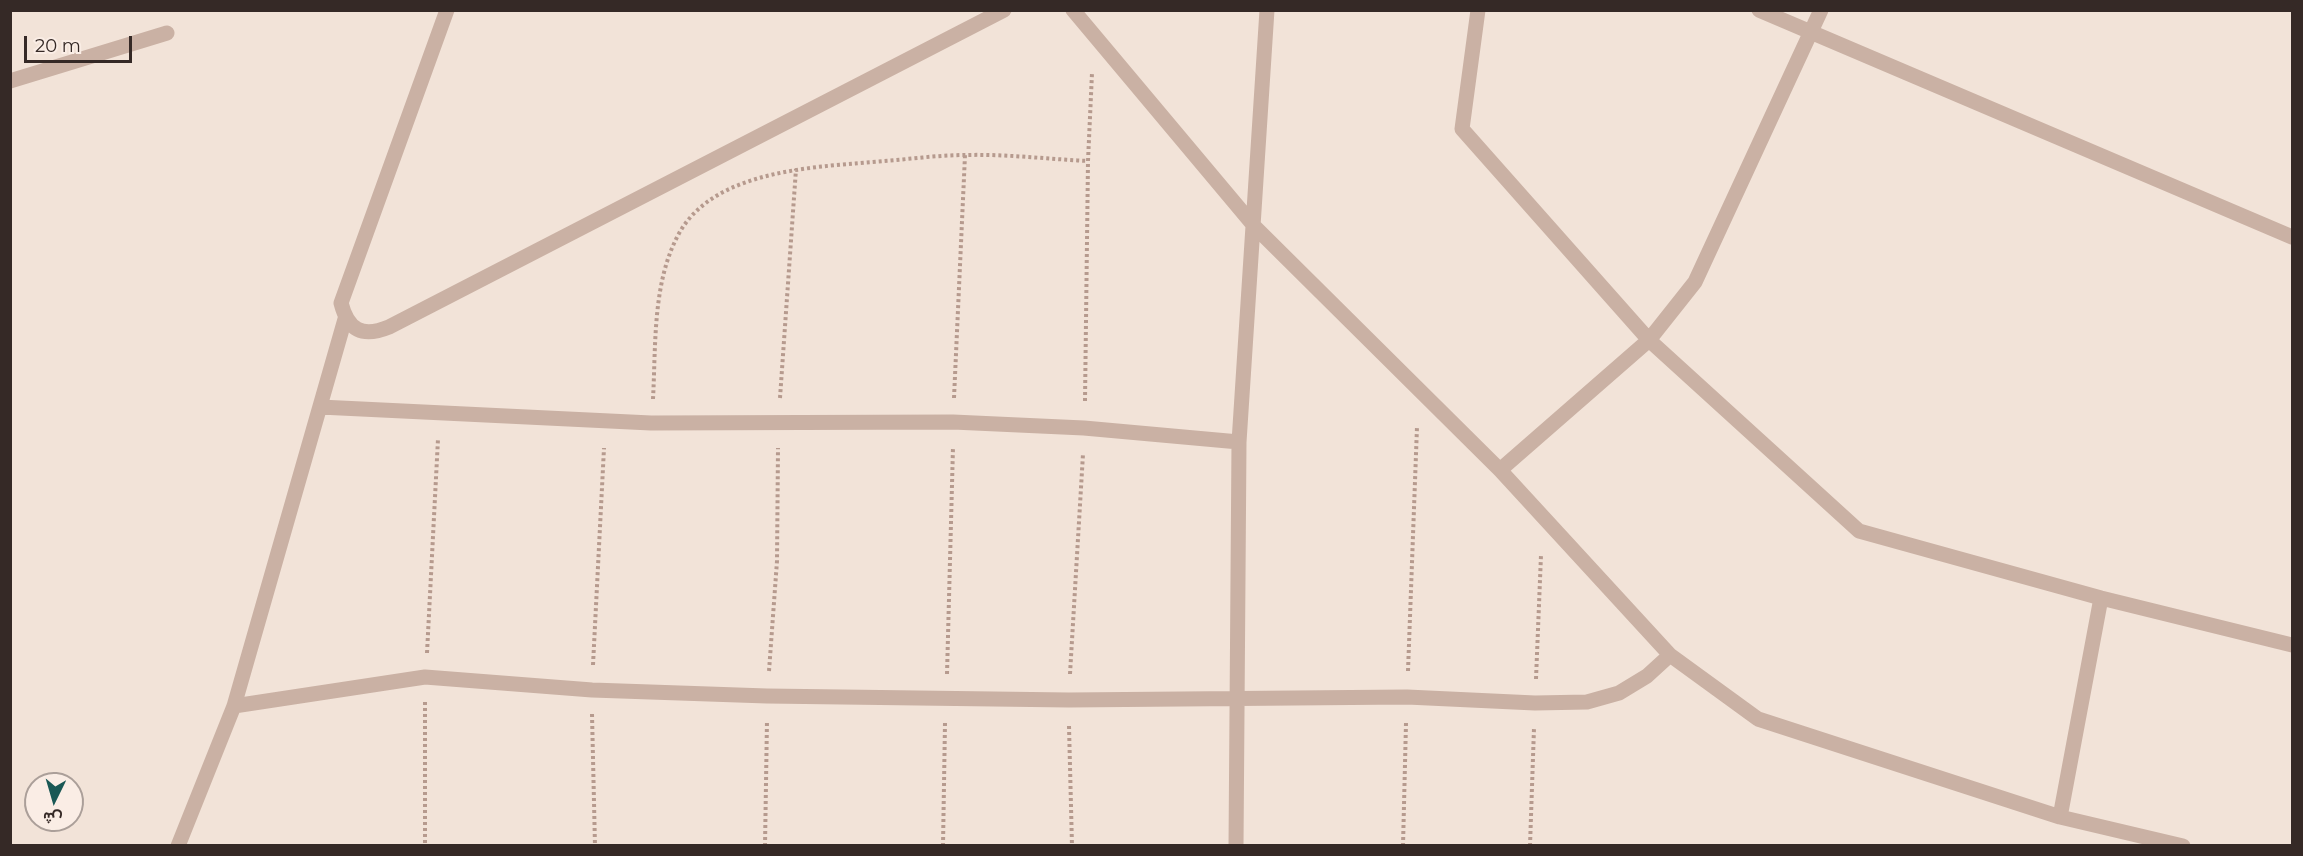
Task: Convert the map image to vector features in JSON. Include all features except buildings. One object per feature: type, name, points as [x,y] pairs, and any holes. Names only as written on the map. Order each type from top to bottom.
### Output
[{"type":"street","points":[[178,846],[234,706],[345,319],[341,303],[346,287],[447,10]]},
{"type":"street","points":[[345,319],[358,330],[374,333],[389,327],[1004,10]]},
{"type":"street","points":[[1073,10],[1255,227],[1500,470],[1670,656],[1758,719],[2060,817],[2183,846]]},
{"type":"street","points":[[1236,846],[1239,442],[1268,10]]},
{"type":"street","points":[[1478,10],[1462,129],[1649,340],[1859,531],[2101,598],[2292,645]]},
{"type":"street","points":[[1759,10],[2292,237]]},
{"type":"street","points":[[1500,470],[1649,340],[1695,282],[1821,10]]},
{"type":"street","points":[[10,81],[167,33]]},
{"type":"street","points":[[320,407],[651,423],[953,422],[1084,428],[1239,442]]},
{"type":"street","points":[[2060,817],[2101,598]]},
{"type":"street","points":[[234,706],[425,677],[592,690],[767,696],[946,699],[1407,698],[1535,703],[1587,702],[1618,693],[1647,676],[1670,656]]},
{"type":"path","points":[[651,423],[659,295],[673,248],[681,229],[700,207],[724,192],[759,178],[796,169],[965,155],[1088,161]]},
{"type":"path","points":[[943,846],[953,422],[965,155]]},
{"type":"path","points":[[765,846],[767,696],[777,561],[778,422],[796,169]]},
{"type":"path","points":[[1403,846],[1419,391]]},
{"type":"path","points":[[425,846],[425,677],[439,412]]},
{"type":"path","points":[[595,846],[592,690],[605,421]]}]
